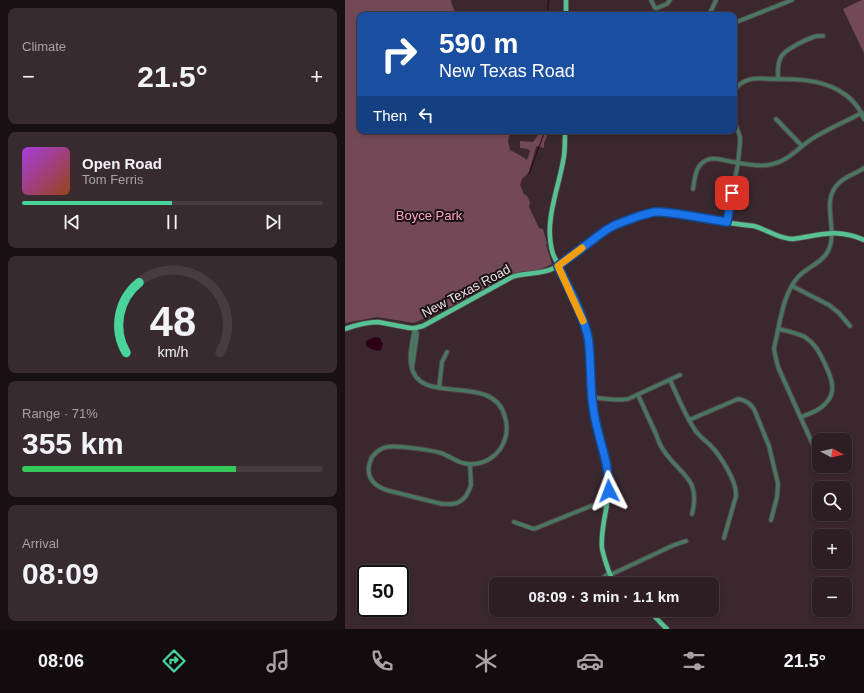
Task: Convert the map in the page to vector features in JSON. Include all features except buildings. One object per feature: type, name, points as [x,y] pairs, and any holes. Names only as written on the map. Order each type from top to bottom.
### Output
[{"type":"main road","points":[[566,12],[567,0]]},
{"type":"main road","points":[[565,134],[564,155],[550,220],[550,245],[586,328],[589,347],[593,412],[605,458],[609,485],[602,547],[612,577]]},
{"type":"main road","name":"New Texas Road","points":[[345,329],[365,322],[378,322],[415,328],[423,326],[512,277],[549,271],[606,230],[639,216],[654,212],[679,214],[759,228],[779,237],[788,239],[831,233],[850,234],[864,240]]},
{"type":"main road","points":[[655,617],[667,629]]},
{"type":"street","points":[[651,0],[655,8],[667,4],[669,0]]},
{"type":"street","points":[[710,12],[716,0]]},
{"type":"street","points":[[737,22],[792,0]]},
{"type":"street","points":[[778,79],[777,68],[780,58],[784,53],[791,47],[816,36],[823,36]]},
{"type":"street","points":[[737,87],[742,82],[757,78],[796,79],[828,85],[847,95],[853,100],[864,119]]},
{"type":"street","points":[[693,189],[697,170],[706,160],[713,159],[760,166],[776,163],[789,157],[815,137],[861,113]]},
{"type":"street","points":[[776,119],[802,146]]},
{"type":"street","points":[[727,222],[738,163],[740,138],[737,128]]},
{"type":"street","points":[[812,442],[778,367],[774,348],[785,300],[791,286],[799,276],[824,257],[828,251],[831,233],[830,197],[832,193],[841,180],[864,168]]},
{"type":"street","points":[[791,286],[829,305],[839,313],[850,326]]},
{"type":"street","points":[[415,328],[417,334],[412,369],[414,374],[421,382],[430,386],[480,392],[495,400],[504,412],[507,425],[505,441],[495,455],[488,460],[479,464],[470,465],[463,464],[443,454],[433,451],[392,446],[385,447],[375,453],[370,461],[369,475],[373,482],[386,490],[447,504],[457,503],[466,496],[471,485],[470,465]]},
{"type":"street","points":[[779,329],[805,337],[815,346],[819,351],[832,379],[832,394],[826,404],[801,417]]},
{"type":"street","points":[[439,388],[442,362],[447,352]]},
{"type":"street","points":[[592,397],[610,400],[628,399],[680,375]]},
{"type":"street","points":[[670,380],[689,420],[698,434],[714,448],[735,485],[736,496],[724,538]]},
{"type":"street","points":[[638,395],[664,451],[688,479],[694,490],[694,505],[692,514]]},
{"type":"street","points":[[689,420],[738,399],[742,399],[747,402],[754,409],[769,446],[778,484],[777,497],[771,520]]},
{"type":"street","points":[[514,522],[534,529],[591,506],[607,506]]},
{"type":"street","points":[[605,577],[674,545],[686,541]]},
{"type":"green space","name":"Boyce Park","points":[[345,0],[451,0],[455,12],[357,12],[357,134],[509,134],[508,141],[510,150],[527,160],[530,151],[528,149],[520,148],[520,141],[533,142],[538,134],[548,134],[544,143],[544,148],[536,147],[529,172],[522,179],[520,185],[530,202],[529,207],[539,228],[543,229],[552,264],[539,270],[520,272],[505,277],[462,301],[426,319],[414,323],[377,317],[345,323]]},
{"type":"green space","points":[[864,0],[864,53],[843,9]]},
{"type":"shaded area","points":[[375,337],[380,338],[383,344],[381,350],[379,351],[366,345],[366,341]]},
{"type":"waterway","points":[[548,12],[549,0]]},
{"type":"waterway","points":[[529,174],[544,134]]},
{"type":"slow traffic","points":[[582,248],[558,266],[583,321]]},
{"type":"route","points":[[609,491],[605,458],[593,412],[589,347],[586,328],[558,266],[606,230],[615,225],[654,212],[679,214],[727,222],[732,193]]}]
